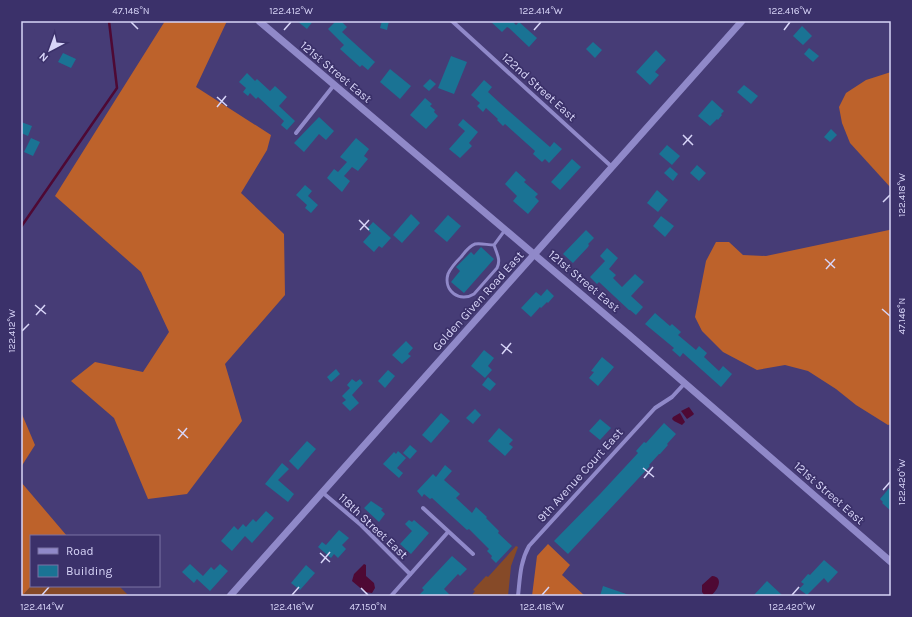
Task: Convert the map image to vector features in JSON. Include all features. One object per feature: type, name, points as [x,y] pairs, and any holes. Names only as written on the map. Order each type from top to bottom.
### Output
[{"type":"street","name":"121st Street East","points":[[259,21],[685,383],[891,562]]},
{"type":"street","name":"122nd Street East","points":[[452,21],[613,168]]},
{"type":"street","name":"Golden Given Road East","points":[[230,596],[534,254],[613,168],[742,21]]},
{"type":"street","points":[[296,133],[334,85]]},
{"type":"street","name":"9th Avenue Court East","points":[[518,596],[521,565],[529,546],[655,408],[672,397],[685,383]]},
{"type":"street","name":"118th Street East","points":[[322,492],[361,525],[410,574]]},
{"type":"street","points":[[423,508],[473,554]]},
{"type":"street","points":[[391,596],[448,532]]},
{"type":"lane","points":[[494,245],[505,230]]},
{"type":"lane","points":[[475,245],[494,245],[499,258],[497,268],[474,294],[470,297],[462,298],[451,292],[448,287],[447,280],[449,273],[465,252],[475,245]]},
{"type":"shaded area","points":[[165,21],[227,21],[196,87],[271,135],[267,150],[241,193],[284,234],[285,295],[225,364],[242,421],[187,494],[148,499],[114,418],[71,381],[95,362],[143,372],[169,332],[141,272],[55,196]]},
{"type":"shaded area","points":[[891,72],[891,188],[850,143],[842,123],[839,107],[846,93],[866,80]]},
{"type":"shaded area","points":[[891,229],[891,424],[888,425],[856,405],[836,389],[808,371],[785,365],[757,370],[723,352],[702,331],[695,317],[706,261],[716,242],[729,242],[743,255],[766,256]]},
{"type":"shaded area","points":[[689,407],[694,414],[687,419],[681,411]]},
{"type":"shaded area","points":[[21,412],[35,445],[21,467]]},
{"type":"shaded area","points":[[680,413],[685,422],[682,425],[672,419]]},
{"type":"shaded area","points":[[21,482],[66,535],[30,535],[30,587],[22,596]]},
{"type":"shaded area","points":[[548,544],[570,565],[562,575],[585,596],[532,596],[537,556]]},
{"type":"shaded area","points":[[516,546],[518,547],[511,566],[508,596],[472,596],[475,591],[473,590],[486,576],[488,577]]},
{"type":"shaded area","points":[[364,564],[366,565],[366,576],[374,583],[375,588],[372,593],[365,592],[352,581],[354,574]]},
{"type":"shaded area","points":[[712,576],[718,579],[719,582],[717,588],[710,596],[705,596],[702,592],[702,585]]},
{"type":"shaded area","points":[[30,587],[120,587],[129,596],[22,596]]},
{"type":"building","points":[[297,21],[313,21],[307,29]]},
{"type":"building","points":[[336,21],[341,21],[347,27],[342,32],[375,62],[368,70],[362,65],[360,67],[340,49],[344,45],[328,29]]},
{"type":"building","points":[[382,21],[389,21],[387,30],[380,28]]},
{"type":"building","points":[[490,21],[516,21],[514,23],[516,25],[519,22],[537,38],[529,47],[509,28],[507,27],[502,32]]},
{"type":"building","points":[[802,26],[812,36],[803,45],[793,36]]},
{"type":"building","points":[[593,42],[602,50],[595,58],[586,49]]},
{"type":"building","points":[[809,48],[819,56],[813,62],[804,54]]},
{"type":"building","points":[[656,50],[666,60],[655,72],[659,75],[650,85],[636,72]]},
{"type":"building","points":[[63,53],[76,59],[71,68],[58,62]]},
{"type":"building","points":[[451,56],[467,62],[454,94],[438,88]]},
{"type":"building","points":[[390,69],[411,86],[400,99],[380,82]]},
{"type":"building","points":[[247,73],[255,81],[257,79],[270,91],[275,86],[287,97],[279,106],[295,121],[287,130],[281,125],[284,121],[258,97],[256,99],[250,93],[248,96],[243,92],[246,88],[239,82]]},
{"type":"building","points":[[430,79],[436,84],[429,91],[423,86]]},
{"type":"building","points":[[484,80],[492,87],[488,92],[501,104],[550,147],[554,142],[562,149],[549,163],[545,159],[542,162],[533,154],[535,151],[505,124],[503,126],[486,108],[483,112],[477,106],[480,103],[471,95]]},
{"type":"building","points":[[744,85],[758,96],[751,104],[737,92]]},
{"type":"building","points":[[425,98],[432,104],[430,106],[435,110],[434,112],[438,116],[426,129],[410,115]]},
{"type":"building","points":[[712,100],[724,111],[718,120],[717,119],[710,126],[698,116]]},
{"type":"building","points":[[319,117],[334,131],[326,140],[319,134],[304,152],[294,143]]},
{"type":"building","points":[[463,119],[478,132],[469,143],[472,146],[460,158],[449,149],[465,131],[458,125]]},
{"type":"building","points":[[21,122],[32,126],[28,136],[21,133]]},
{"type":"building","points":[[831,129],[837,135],[830,142],[824,137]]},
{"type":"building","points":[[31,138],[40,142],[33,156],[24,152]]},
{"type":"building","points":[[356,138],[369,149],[364,156],[368,159],[358,171],[352,167],[344,176],[350,181],[342,192],[327,178],[334,169],[338,172],[347,162],[340,157]]},
{"type":"building","points":[[667,145],[680,156],[672,165],[659,154]]},
{"type":"building","points":[[572,159],[581,167],[560,190],[551,182]]},
{"type":"building","points":[[697,165],[706,173],[699,181],[690,173]]},
{"type":"building","points":[[670,167],[678,174],[673,181],[664,173]]},
{"type":"building","points":[[516,171],[526,180],[524,182],[538,194],[535,197],[539,201],[528,214],[513,201],[517,196],[505,184]]},
{"type":"building","points":[[305,185],[312,191],[308,196],[318,205],[311,213],[305,208],[307,205],[296,195]]},
{"type":"building","points":[[657,190],[668,200],[658,212],[647,203]]},
{"type":"building","points":[[411,214],[420,223],[402,243],[393,235]]},
{"type":"building","points":[[448,215],[461,226],[447,242],[434,231]]},
{"type":"building","points":[[661,216],[674,226],[665,237],[653,226]]},
{"type":"building","points":[[373,222],[391,238],[382,248],[379,246],[374,252],[363,242],[371,233],[367,229]]},
{"type":"building","points":[[586,230],[594,238],[573,263],[563,254]]},
{"type":"building","points":[[481,247],[494,259],[464,293],[451,282],[460,271],[456,267],[471,252],[474,255]]},
{"type":"building","points":[[607,248],[618,258],[609,269],[616,275],[613,278],[622,287],[635,274],[644,282],[631,296],[643,307],[636,315],[599,282],[597,284],[590,277],[605,261],[600,256]]},
{"type":"building","points":[[547,289],[554,296],[548,303],[547,302],[541,308],[540,307],[531,317],[521,308],[536,292],[541,296]]},
{"type":"building","points":[[655,313],[670,326],[672,324],[681,332],[678,335],[696,350],[699,346],[707,353],[704,357],[719,371],[723,366],[732,374],[721,387],[683,353],[680,357],[672,350],[674,348],[645,324]]},
{"type":"building","points":[[406,341],[413,348],[408,354],[411,356],[402,364],[392,355]]},
{"type":"building","points":[[484,350],[494,358],[488,366],[492,370],[485,378],[471,366]]},
{"type":"building","points":[[602,357],[614,367],[598,386],[589,378],[594,372],[591,371]]},
{"type":"building","points":[[336,369],[340,374],[331,382],[327,377]]},
{"type":"building","points":[[388,370],[395,376],[385,388],[378,381]]},
{"type":"building","points":[[488,377],[496,384],[490,391],[482,385]]},
{"type":"building","points":[[352,379],[356,382],[360,379],[363,383],[352,395],[359,403],[350,411],[342,403],[346,400],[342,396],[350,388],[347,385]]},
{"type":"building","points":[[475,409],[481,415],[473,424],[466,418]]},
{"type":"building","points":[[441,413],[450,421],[431,443],[422,435]]},
{"type":"building","points":[[600,419],[611,428],[600,440],[589,431]]},
{"type":"building","points":[[664,423],[676,434],[667,444],[668,445],[568,554],[554,541],[638,453],[636,451],[644,442],[646,443]]},
{"type":"building","points":[[499,428],[513,440],[509,444],[513,447],[505,456],[488,441]]},
{"type":"building","points":[[307,441],[316,449],[298,470],[289,461]]},
{"type":"building","points":[[410,445],[417,451],[410,459],[403,453]]},
{"type":"building","points":[[398,451],[406,458],[397,468],[403,473],[399,478],[383,464],[394,452],[396,454]]},
{"type":"building","points":[[282,463],[289,469],[278,480],[294,494],[288,502],[265,484]]},
{"type":"building","points":[[445,465],[452,471],[444,480],[460,494],[456,498],[472,513],[476,507],[499,531],[498,533],[512,546],[496,563],[487,551],[489,549],[469,529],[467,530],[432,498],[430,499],[424,494],[422,497],[417,491],[433,474],[436,477]]},
{"type":"building","points":[[891,486],[891,511],[882,503],[883,502],[880,499]]},
{"type":"building","points":[[371,501],[383,509],[381,510],[385,514],[379,522],[364,508]]},
{"type":"building","points":[[266,511],[274,518],[252,543],[245,536],[232,551],[221,541],[234,526],[238,530],[243,524],[246,527],[253,519],[256,522]]},
{"type":"building","points":[[409,520],[412,522],[414,520],[429,533],[411,554],[400,544],[412,531],[405,524]]},
{"type":"building","points":[[339,530],[349,538],[342,545],[346,549],[338,558],[334,554],[331,558],[318,547],[322,542],[326,545]]},
{"type":"building","points":[[452,556],[467,569],[460,576],[458,574],[444,589],[451,596],[418,596],[424,590],[422,588]]},
{"type":"building","points":[[824,560],[838,572],[828,583],[824,578],[807,595],[799,589],[804,584],[801,582]]},
{"type":"building","points":[[190,564],[203,576],[211,567],[214,570],[220,564],[228,571],[210,591],[197,579],[194,583],[182,572]]},
{"type":"building","points":[[306,565],[315,573],[300,590],[291,583]]},
{"type":"building","points":[[767,581],[783,596],[753,596]]},
{"type":"building","points":[[603,586],[629,595],[600,596]]},
{"type":"waterway","points":[[21,227],[117,88],[109,21]]}]
